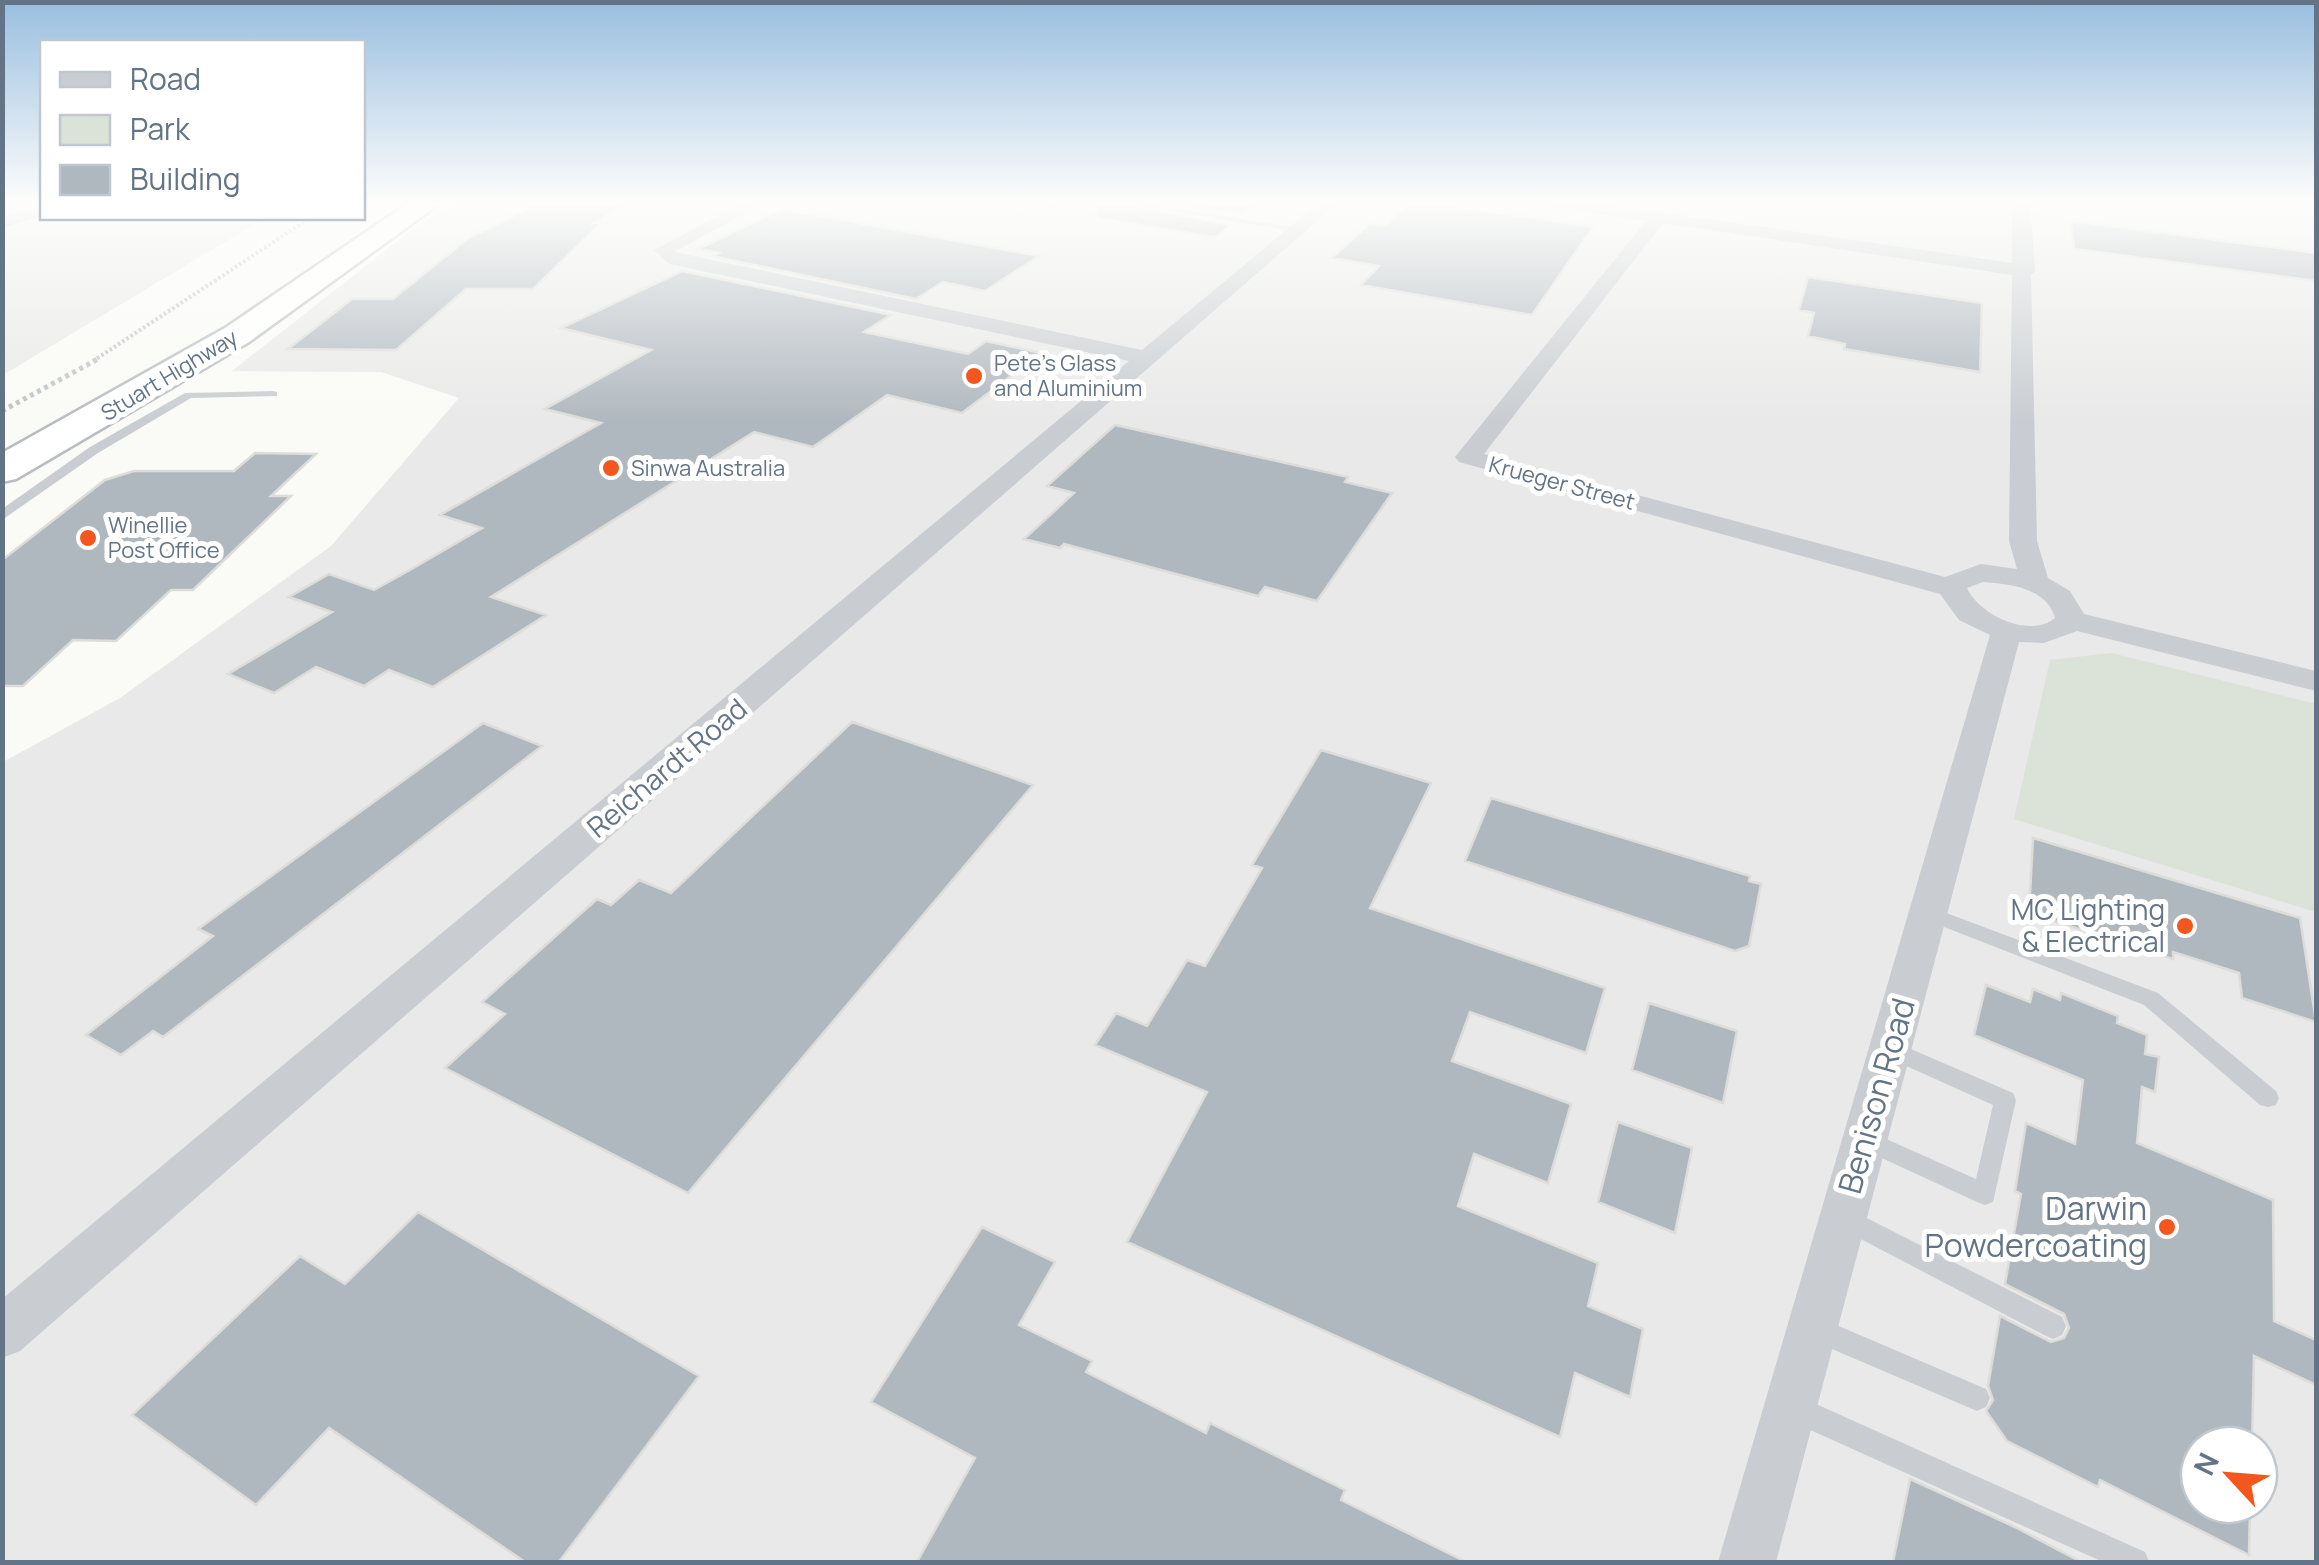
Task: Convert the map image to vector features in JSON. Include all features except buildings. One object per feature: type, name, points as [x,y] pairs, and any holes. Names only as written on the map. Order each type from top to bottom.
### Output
[{"type":"highway","name":"Stuart Highway","points":[[2,440],[168,348],[282,275]]},
{"type":"highway","name":"Stuart Highway","points":[[2,470],[159,398],[200,359],[322,275]]},
{"type":"highway","points":[[2,450],[98,400],[159,398]]},
{"type":"street","points":[[751,275],[1148,358]]},
{"type":"street","name":"Reichardt Road","points":[[2,1334],[1244,275]]},
{"type":"street","name":"Krueger Street","points":[[1613,275],[1468,457],[1952,588]]},
{"type":"street","points":[[2024,275],[2023,540],[2035,584]]},
{"type":"street","points":[[1999,574],[2023,540]]},
{"type":"street","points":[[1999,574],[2035,584],[2063,601],[2072,620],[2067,627],[2043,634],[2007,630],[1972,616],[1960,606],[1952,588],[1966,576],[1999,574]]},
{"type":"street","points":[[2072,620],[2316,681]]},
{"type":"street","name":"Benison Road","points":[[1747,1562],[2007,630]]},
{"type":"lane","points":[[190,395],[189,376],[200,359]]},
{"type":"lane","points":[[2,516],[159,398],[273,394]]},
{"type":"lane","points":[[1928,914],[2152,999],[2268,1098]]},
{"type":"lane","points":[[1865,1140],[1985,1194],[2005,1100],[1890,1049]]},
{"type":"lane","points":[[1843,1217],[2053,1326]]},
{"type":"lane","points":[[1813,1328],[1977,1398]]},
{"type":"lane","points":[[1791,1406],[2135,1562]]},
{"type":"path","points":[[2,411],[108,353],[225,275]]},
{"type":"shaded area","points":[[3,275],[170,275],[3,375]]},
{"type":"shaded area","points":[[354,275],[2316,275],[2316,1562],[3,1562],[3,762],[120,698],[331,546],[459,398],[381,372],[232,371]]},
{"type":"green space","points":[[2111,653],[2316,704],[2316,912],[2014,819],[2050,660]]},
{"type":"place","name":"Pete's Glass and Aluminium","points":[[974,376]]},
{"type":"place","name":"Sinwa Australia","points":[[611,468]]},
{"type":"place","name":"Winellie Post Office","points":[[88,538]]},
{"type":"place","name":"MC Lighting & Electrical","points":[[2185,926]]},
{"type":"place","name":"Darwin Powdercoating","points":[[2167,1227]]}]
